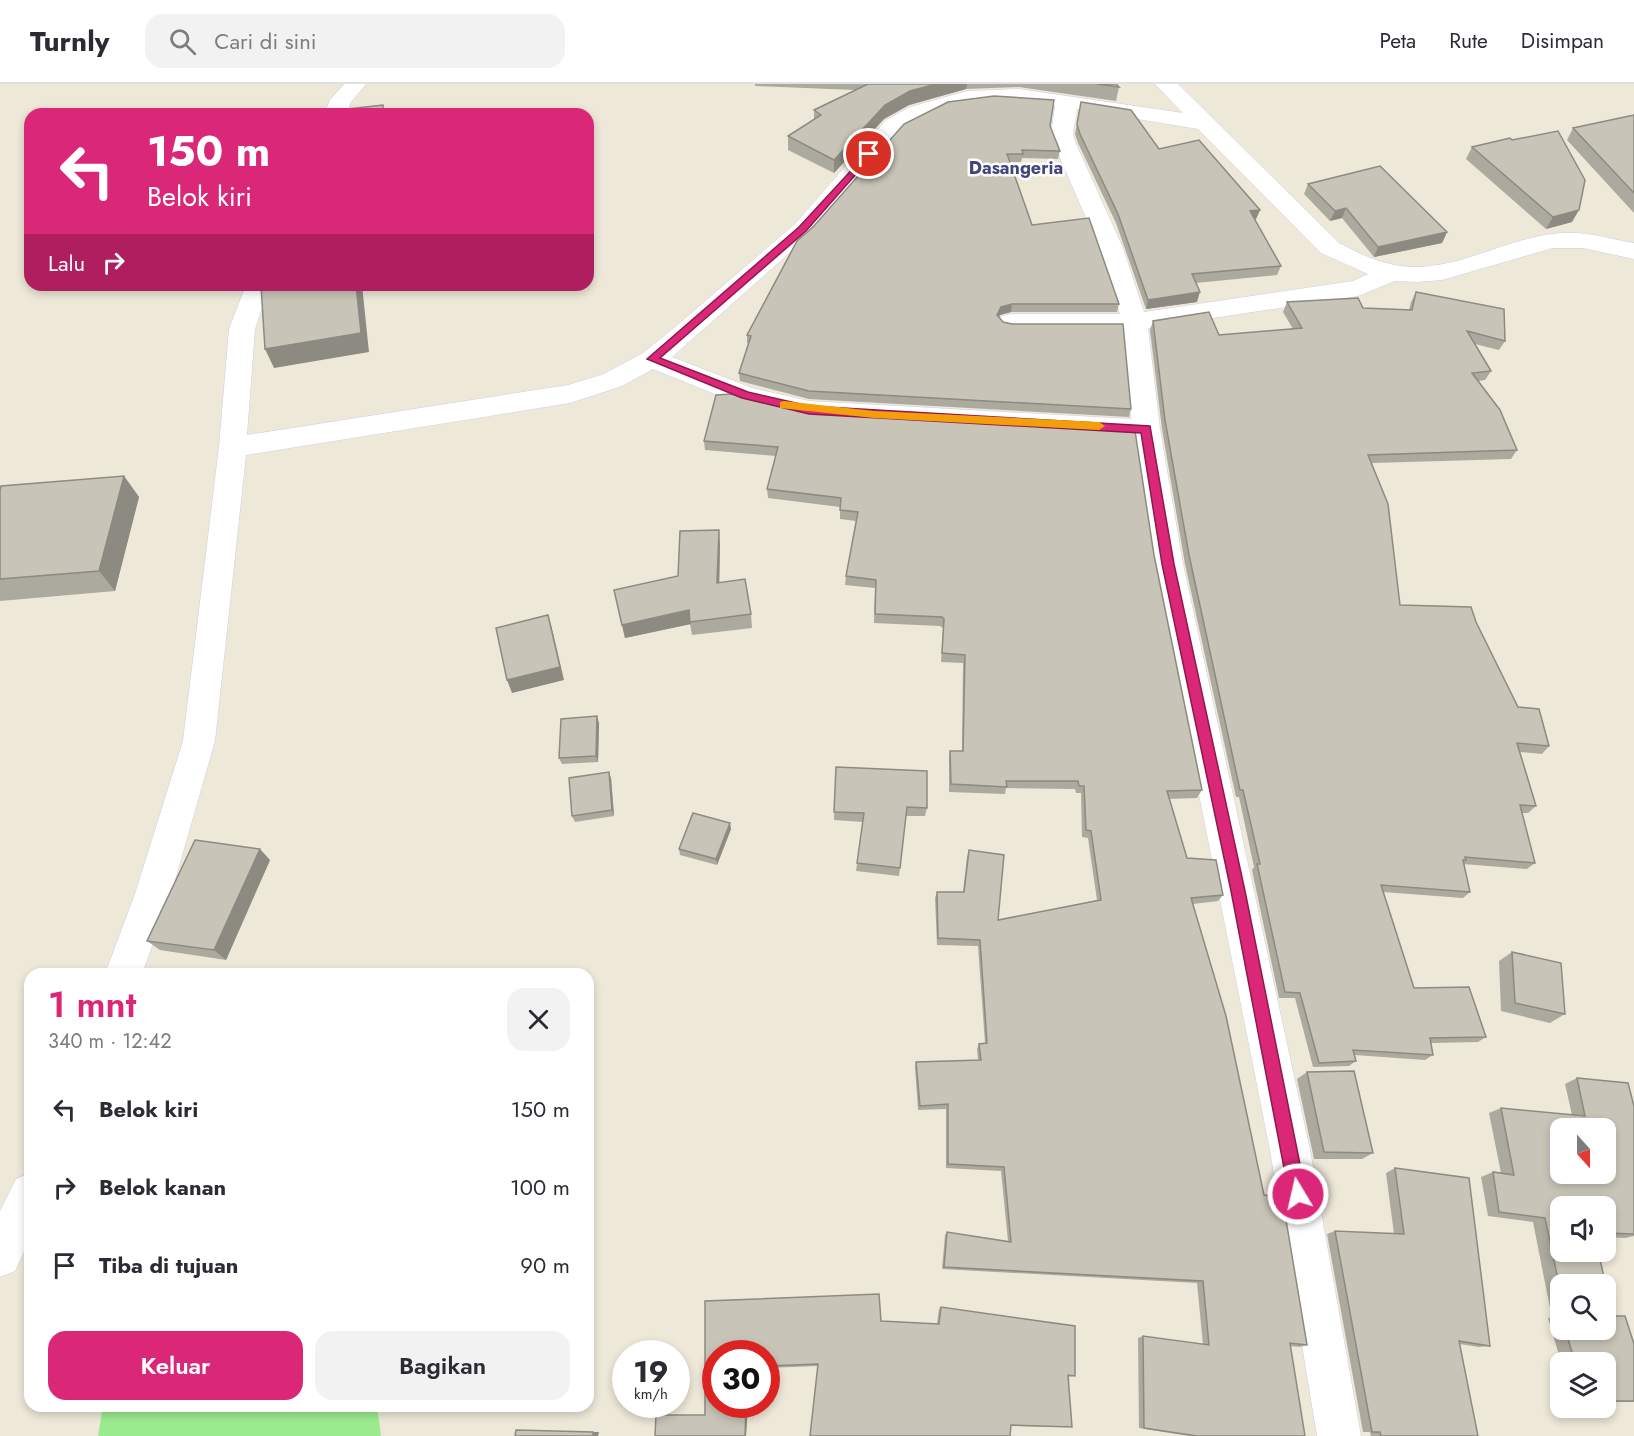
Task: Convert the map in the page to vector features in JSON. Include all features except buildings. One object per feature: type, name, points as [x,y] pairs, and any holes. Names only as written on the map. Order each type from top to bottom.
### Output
[{"type":"street","points":[[338,108],[341,100],[355,84]]},
{"type":"street","points":[[1166,84],[1330,248],[1361,265],[1390,273],[1412,275],[1467,268],[1554,240],[1586,242],[1634,251]]},
{"type":"street","points":[[233,447],[570,394],[613,380],[652,359],[803,229],[894,125],[913,111],[933,103],[979,94],[1034,95],[1203,123]]},
{"type":"street","points":[[1067,100],[1062,134],[1065,144],[1111,248],[1135,322],[1146,429],[1168,564],[1290,1150],[1339,1436]]},
{"type":"street","points":[[1011,322],[1135,322],[1358,288],[1390,273]]},
{"type":"street","points":[[125,968],[153,894],[199,741],[233,447],[242,329],[256,291]]},
{"type":"street","points":[[652,359],[746,396],[809,410],[1146,429]]},
{"type":"street","points":[[0,1256],[24,1206]]},
{"type":"green space","points":[[102,1412],[378,1412],[381,1436],[98,1436]]},
{"type":"slow traffic","points":[[784,405],[809,410],[1099,426]]},
{"type":"district","name":"Dasangeria","points":[[1016,168]]},
{"type":"route","points":[[869,154],[803,229],[652,359],[746,396],[809,410],[1146,429],[1168,564],[1238,891],[1298,1194]]}]
